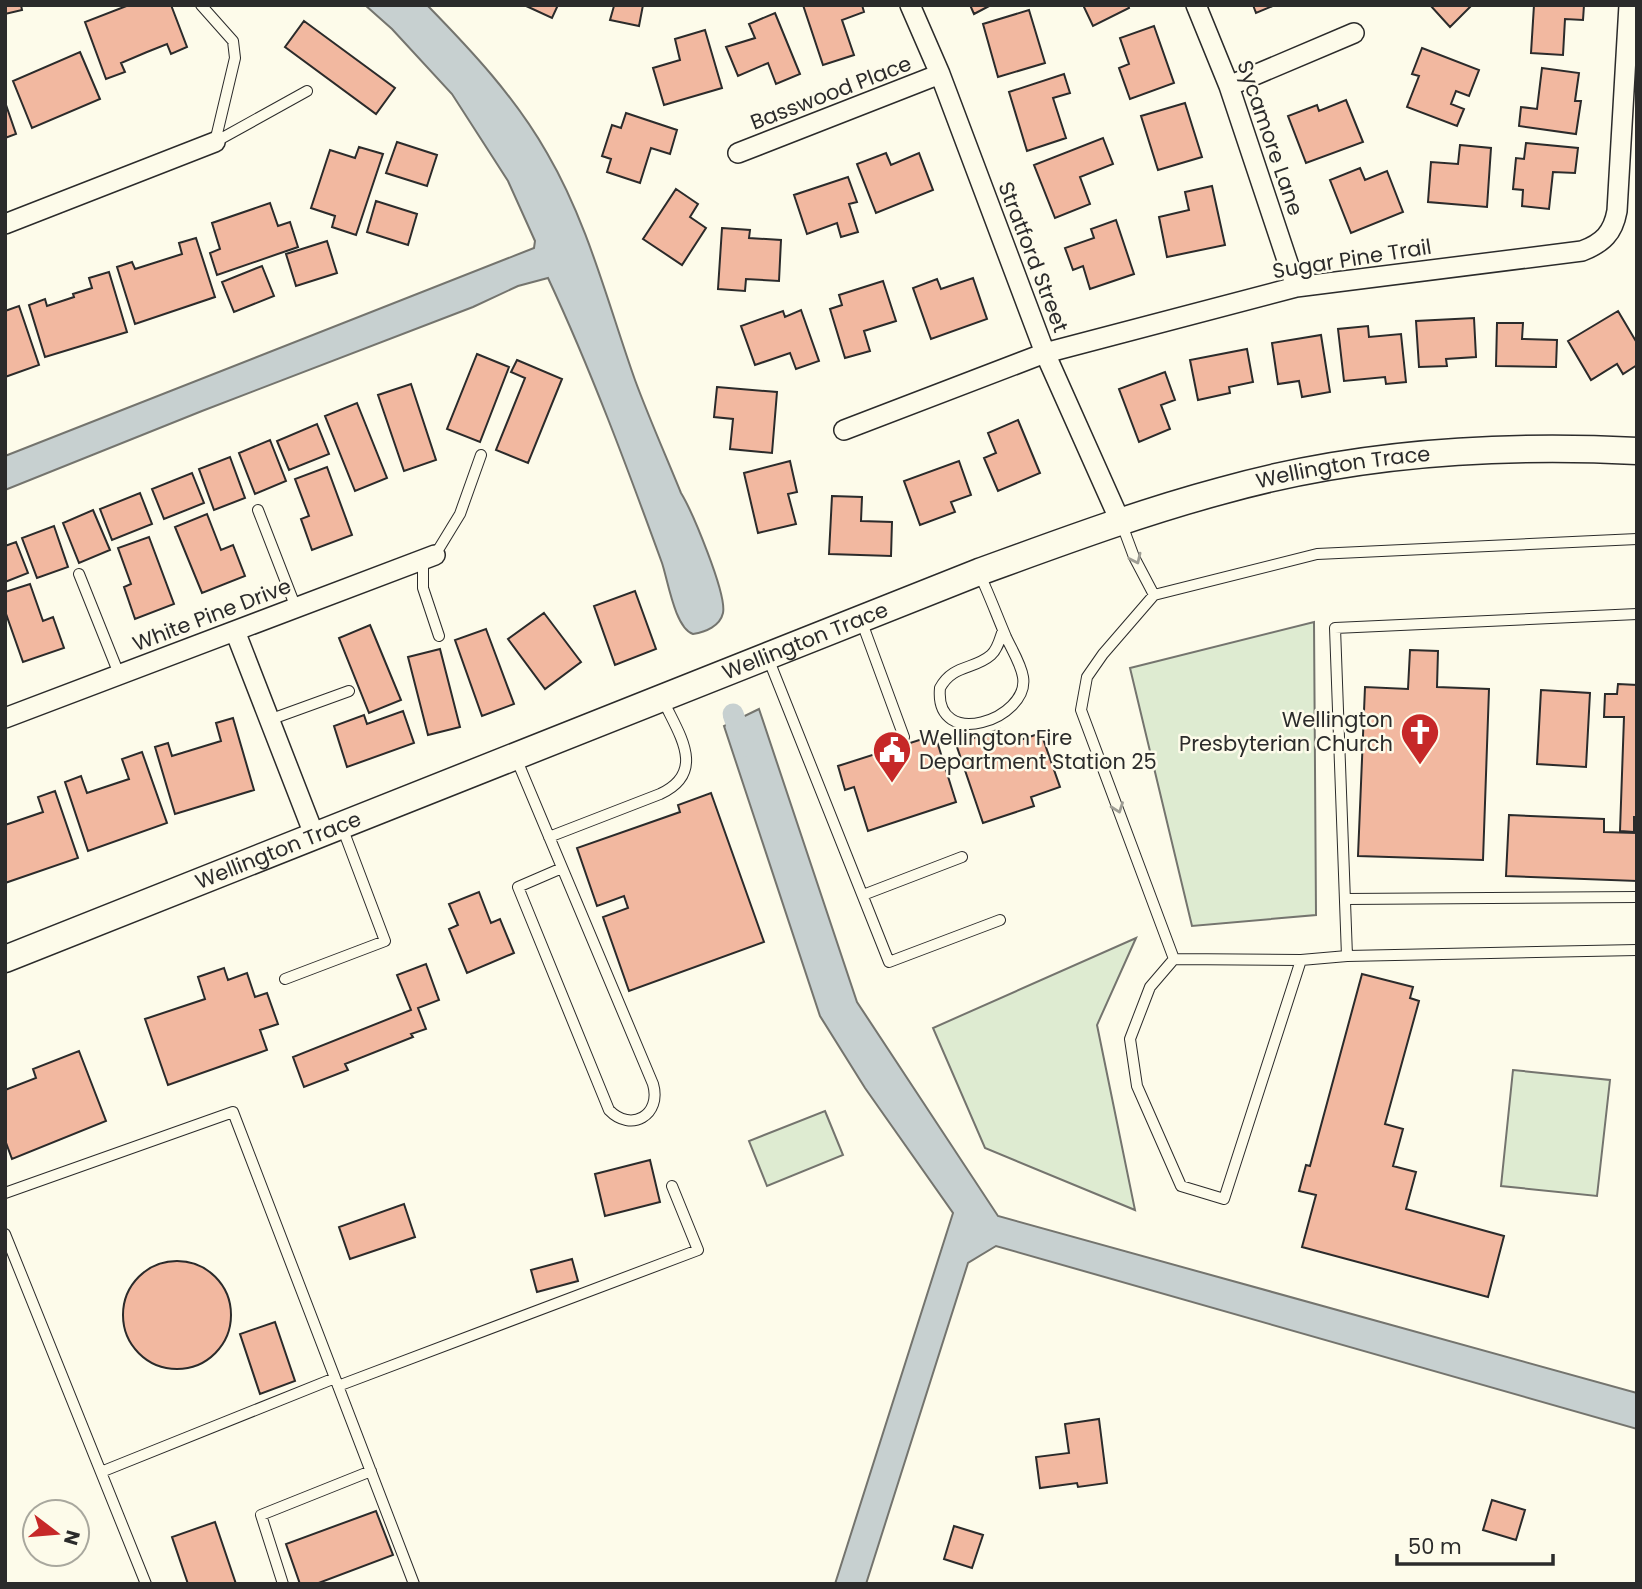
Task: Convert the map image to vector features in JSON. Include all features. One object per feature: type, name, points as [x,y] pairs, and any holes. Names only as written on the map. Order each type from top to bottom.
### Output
[{"type":"street","name":"Stratford Street","points":[[910,5],[940,74],[1045,354],[1120,521]]},
{"type":"street","name":"Sycamore Lane","points":[[1196,5],[1230,86],[1296,287]]},
{"type":"street","name":"Sugar Pine Trail","points":[[844,430],[1045,354],[1296,287],[1582,251],[1595,246],[1606,237],[1614,225],[1617,211],[1629,5]]},
{"type":"street","points":[[1230,86],[1354,33]]},
{"type":"street","name":"Basswood Place","points":[[738,153],[940,74]]},
{"type":"street","points":[[5,224],[215,142]]},
{"type":"street","name":"Wellington Trace","points":[[5,958],[979,572],[1120,521],[1221,491],[1345,465],[1424,454],[1504,449],[1637,452]]},
{"type":"street","name":"White Pine Drive","points":[[5,718],[429,557]]},
{"type":"street","points":[[235,631],[315,837]]},
{"type":"lane","points":[[201,5],[233,41],[235,58],[215,142]]},
{"type":"lane","points":[[215,142],[307,92]]},
{"type":"lane","points":[[439,636],[423,588],[429,557],[460,514],[481,456]]},
{"type":"lane","points":[[258,510],[296,608]]},
{"type":"lane","points":[[1120,521],[1154,595]]},
{"type":"lane","points":[[1174,959],[1082,710],[1087,677],[1103,654],[1154,595],[1317,554],[1637,539]]},
{"type":"lane","points":[[979,572],[1023,678],[1020,698],[1006,712],[973,724],[954,722],[941,707],[940,688],[952,673],[990,657],[1003,630]]},
{"type":"lane","points":[[79,574],[118,674]]},
{"type":"lane","points":[[1347,956],[1335,628],[1637,614]]},
{"type":"lane","points":[[861,620],[904,737]]},
{"type":"lane","points":[[768,657],[889,962],[1000,920]]},
{"type":"lane","points":[[269,720],[349,691]]},
{"type":"lane","points":[[549,837],[660,794],[679,781],[685,771],[685,748],[663,699]]},
{"type":"lane","points":[[516,757],[653,1084],[655,1093],[652,1109],[639,1119],[622,1120],[609,1110],[518,887],[562,869]]},
{"type":"lane","points":[[285,979],[385,941],[342,826]]},
{"type":"lane","points":[[863,895],[962,857]]},
{"type":"lane","points":[[1346,899],[1637,897]]},
{"type":"lane","points":[[1301,960],[1224,1199],[1181,1185],[1137,1086],[1130,1040],[1150,987],[1174,959],[1301,960],[1347,956],[1637,950]]},
{"type":"lane","points":[[5,1193],[233,1112],[414,1584]]},
{"type":"lane","points":[[101,1472],[337,1382],[698,1251],[672,1186]]},
{"type":"lane","points":[[5,1234],[146,1584]]},
{"type":"lane","points":[[283,1584],[261,1515],[371,1471]]},
{"type":"green space","points":[[1314,622],[1316,915],[1192,926],[1130,668]]},
{"type":"green space","points":[[1136,938],[1097,1025],[1135,1210],[985,1148],[933,1028]]},
{"type":"green space","points":[[1513,1070],[1610,1080],[1597,1196],[1501,1186]]},
{"type":"green space","points":[[825,1111],[843,1155],[767,1186],[749,1141]]},
{"type":"shaded area","points":[[365,5],[427,5],[507,94],[547,153],[586,236],[640,394],[714,571],[723,613],[712,628],[693,634],[681,623],[622,455],[548,278],[518,286],[473,307],[5,490],[5,456],[534,248],[535,241],[508,181],[452,94],[392,29]]},
{"type":"shaded area","points":[[759,709],[857,1002],[998,1216],[1637,1393],[1637,1429],[996,1246],[968,1263],[866,1584],[835,1584],[953,1213],[865,1088],[820,1016],[724,726]]},
{"type":"building","points":[[5,5],[21,5],[22,10],[5,14]]},
{"type":"building","points":[[129,5],[171,5],[187,47],[171,54],[167,44],[121,63],[125,72],[106,79],[85,22]]},
{"type":"building","points":[[524,5],[558,5],[552,18]]},
{"type":"building","points":[[611,5],[643,5],[639,26],[610,20],[614,6]]},
{"type":"building","points":[[803,5],[862,5],[864,12],[842,20],[854,55],[823,65]]},
{"type":"building","points":[[970,5],[991,5],[974,14]]},
{"type":"building","points":[[1083,5],[1128,5],[1129,8],[1093,26]]},
{"type":"building","points":[[1253,5],[1275,5],[1256,13]]},
{"type":"building","points":[[1430,5],[1472,5],[1450,27]]},
{"type":"building","points":[[1534,5],[1584,5],[1583,20],[1565,19],[1563,55],[1531,53]]},
{"type":"building","points":[[1029,10],[1045,63],[998,77],[983,24]]},
{"type":"building","points":[[775,13],[800,74],[776,84],[768,63],[738,76],[726,47],[755,38],[749,24]]},
{"type":"building","points":[[304,21],[395,88],[376,114],[285,47]]},
{"type":"building","points":[[1154,26],[1174,83],[1130,99],[1119,68],[1129,64],[1120,38]]},
{"type":"building","points":[[705,30],[722,88],[664,105],[653,68],[680,60],[675,39]]},
{"type":"building","points":[[1422,48],[1479,70],[1469,96],[1456,91],[1451,104],[1464,109],[1457,126],[1407,107],[1419,76],[1412,74]]},
{"type":"building","points":[[80,52],[100,99],[32,128],[13,81]]},
{"type":"building","points":[[1542,68],[1579,73],[1575,101],[1581,101],[1576,134],[1519,126],[1521,107],[1537,109]]},
{"type":"building","points":[[1064,74],[1070,93],[1053,98],[1066,138],[1027,151],[1009,92]]},
{"type":"building","points":[[1346,100],[1363,142],[1306,163],[1288,116],[1317,105],[1319,111]]},
{"type":"building","points":[[5,102],[16,134],[5,138]]},
{"type":"building","points":[[1185,103],[1202,157],[1158,170],[1141,116]]},
{"type":"building","points":[[626,113],[677,130],[670,154],[651,148],[640,183],[607,172],[611,159],[602,156],[612,125],[621,128]]},
{"type":"building","points":[[1103,138],[1113,164],[1080,177],[1090,204],[1055,218],[1034,165]]},
{"type":"building","points":[[397,142],[437,155],[427,186],[386,173]]},
{"type":"building","points":[[1526,143],[1578,148],[1575,173],[1553,172],[1549,209],[1522,206],[1523,190],[1513,189],[1516,158],[1524,159]]},
{"type":"building","points":[[1460,145],[1491,148],[1487,207],[1428,202],[1431,162],[1458,164]]},
{"type":"building","points":[[359,147],[383,154],[356,235],[332,227],[335,216],[311,208],[330,150],[355,158]]},
{"type":"building","points":[[886,153],[891,165],[919,153],[933,190],[876,213],[857,164]]},
{"type":"building","points":[[1360,168],[1365,180],[1387,171],[1403,212],[1351,233],[1330,180]]},
{"type":"building","points":[[848,177],[857,202],[849,204],[858,232],[841,237],[837,223],[807,234],[794,195]]},
{"type":"building","points":[[1212,186],[1225,245],[1167,257],[1159,217],[1189,210],[1185,192]]},
{"type":"building","points":[[676,189],[698,204],[690,217],[706,228],[682,265],[643,239]]},
{"type":"building","points":[[376,201],[417,214],[408,245],[367,232]]},
{"type":"building","points":[[270,203],[278,226],[290,222],[298,247],[217,275],[210,253],[220,249],[212,223]]},
{"type":"building","points":[[1116,220],[1134,274],[1090,289],[1083,266],[1073,270],[1065,248],[1094,238],[1091,229]]},
{"type":"building","points":[[722,228],[750,230],[749,238],[781,240],[779,281],[746,279],[745,291],[718,289]]},
{"type":"building","points":[[196,238],[215,297],[135,324],[117,267],[132,262],[135,269],[182,254],[179,243]]},
{"type":"building","points":[[327,241],[337,273],[296,286],[286,254]]},
{"type":"building","points":[[262,266],[274,296],[234,312],[222,282]]},
{"type":"building","points":[[109,272],[127,332],[45,357],[29,305],[45,299],[47,306],[74,297],[73,294],[92,288],[89,278]]},
{"type":"building","points":[[973,278],[987,319],[931,339],[913,288],[937,279],[941,289]]},
{"type":"building","points":[[883,281],[896,321],[864,331],[870,351],[845,358],[830,309],[842,305],[839,295]]},
{"type":"building","points":[[19,306],[39,365],[5,377],[5,311]]},
{"type":"building","points":[[801,310],[819,361],[796,369],[790,353],[755,365],[741,326],[783,311],[785,317]]},
{"type":"building","points":[[1618,311],[1637,343],[1637,365],[1623,374],[1617,364],[1591,380],[1568,341]]},
{"type":"building","points":[[1474,318],[1476,357],[1446,359],[1447,366],[1419,367],[1416,321]]},
{"type":"building","points":[[1497,323],[1523,323],[1522,339],[1557,340],[1556,367],[1496,366]]},
{"type":"building","points":[[1368,326],[1369,337],[1401,334],[1406,382],[1386,384],[1385,377],[1344,381],[1338,329]]},
{"type":"building","points":[[1321,335],[1330,392],[1302,397],[1299,381],[1278,384],[1272,343]]},
{"type":"building","points":[[1247,349],[1253,382],[1229,387],[1230,393],[1198,400],[1190,360]]},
{"type":"building","points":[[477,354],[509,367],[480,442],[447,429]]},
{"type":"building","points":[[517,360],[562,379],[528,463],[496,450],[525,378],[511,372]]},
{"type":"building","points":[[1165,372],[1175,400],[1161,405],[1170,429],[1139,442],[1119,389]]},
{"type":"building","points":[[411,384],[436,460],[404,471],[378,395]]},
{"type":"building","points":[[717,387],[777,392],[772,453],[730,449],[733,419],[714,417]]},
{"type":"building","points":[[357,403],[387,478],[355,491],[325,416]]},
{"type":"building","points":[[1018,420],[1040,473],[998,491],[984,458],[996,453],[988,433]]},
{"type":"building","points":[[317,424],[329,454],[289,470],[277,441]]},
{"type":"building","points":[[270,440],[286,481],[255,494],[239,453]]},
{"type":"building","points":[[230,457],[245,498],[214,510],[199,469]]},
{"type":"building","points":[[790,461],[797,492],[788,494],[796,524],[758,533],[744,473]]},
{"type":"building","points":[[959,461],[971,495],[951,502],[955,512],[920,525],[904,481]]},
{"type":"building","points":[[327,467],[352,535],[312,550],[301,519],[309,516],[295,479]]},
{"type":"building","points":[[192,473],[204,503],[164,519],[152,489]]},
{"type":"building","points":[[140,493],[152,524],[112,540],[100,509]]},
{"type":"building","points":[[832,496],[862,497],[861,521],[892,522],[891,556],[829,554]]},
{"type":"building","points":[[93,510],[110,550],[79,563],[63,523]]},
{"type":"building","points":[[207,514],[221,550],[233,545],[245,576],[202,593],[175,527]]},
{"type":"building","points":[[54,526],[68,567],[37,578],[22,538]]},
{"type":"building","points":[[149,537],[174,604],[135,619],[124,587],[131,584],[118,548]]},
{"type":"building","points":[[16,542],[28,573],[5,582],[5,546]]},
{"type":"building","points":[[30,584],[43,621],[53,617],[64,648],[23,662],[5,611],[5,592]]},
{"type":"building","points":[[635,591],[656,649],[615,665],[594,606]]},
{"type":"building","points":[[544,613],[581,662],[545,689],[508,639]]},
{"type":"building","points":[[370,625],[401,700],[369,713],[339,638]]},
{"type":"building","points":[[486,629],[514,704],[482,716],[455,640]]},
{"type":"building","points":[[440,649],[460,727],[428,735],[408,657]]},
{"type":"building","points":[[1410,650],[1438,651],[1437,687],[1489,689],[1483,860],[1358,856],[1365,687],[1408,689]]},
{"type":"building","points":[[1618,684],[1637,685],[1637,817],[1634,817],[1634,832],[1620,831],[1624,717],[1604,717],[1605,694],[1617,694]]},
{"type":"building","points":[[1541,690],[1590,693],[1586,767],[1537,764]]},
{"type":"building","points":[[403,711],[414,743],[347,767],[334,726],[364,715],[367,724]]},
{"type":"building","points":[[233,718],[254,790],[175,814],[155,747],[168,743],[172,756],[221,741],[216,723]]},
{"type":"building","points":[[1000,729],[1005,745],[1041,733],[1060,787],[1031,797],[1034,806],[983,823],[956,744]]},
{"type":"building","points":[[935,735],[956,802],[868,831],[854,787],[845,790],[838,766]]},
{"type":"building","points":[[142,752],[167,823],[88,851],[65,782],[81,776],[87,793],[129,779],[122,759]]},
{"type":"building","points":[[55,791],[78,858],[5,883],[5,825],[43,812],[38,797]]},
{"type":"building","points":[[711,793],[764,942],[629,991],[603,917],[628,908],[624,896],[597,906],[577,848],[680,812],[678,805]]},
{"type":"building","points":[[1509,815],[1604,819],[1604,832],[1637,833],[1637,881],[1506,876]]},
{"type":"building","points":[[479,892],[491,923],[500,919],[514,953],[467,973],[449,929],[458,925],[449,904]]},
{"type":"building","points":[[426,964],[439,1000],[418,1008],[426,1029],[411,1034],[413,1037],[345,1064],[348,1070],[304,1087],[293,1057],[411,1010],[397,975]]},
{"type":"building","points":[[224,968],[228,980],[247,973],[255,997],[267,993],[278,1024],[260,1030],[267,1050],[168,1085],[145,1019],[205,999],[198,977]]},
{"type":"building","points":[[1362,974],[1413,987],[1410,998],[1419,1001],[1385,1124],[1403,1129],[1393,1166],[1416,1172],[1406,1209],[1504,1236],[1488,1297],[1302,1247],[1316,1195],[1299,1191],[1306,1165],[1310,1166]]},
{"type":"building","points":[[79,1051],[106,1121],[12,1159],[5,1140],[5,1090],[36,1078],[33,1069]]},
{"type":"building","points":[[650,1160],[660,1202],[605,1216],[595,1174]]},
{"type":"building","points":[[404,1204],[415,1237],[350,1259],[339,1227]]},
{"type":"building","points":[[572,1259],[578,1281],[537,1292],[531,1270]]},
{"type":"building","points":[[177,1261],[198,1265],[215,1277],[227,1294],[231,1315],[227,1336],[215,1353],[198,1365],[177,1369],[156,1365],[139,1353],[127,1336],[123,1315],[127,1294],[139,1277],[156,1265]]},
{"type":"building","points":[[275,1322],[295,1381],[260,1394],[240,1334]]},
{"type":"building","points":[[1099,1419],[1107,1483],[1078,1487],[1077,1483],[1040,1488],[1036,1457],[1069,1453],[1065,1424]]},
{"type":"building","points":[[1492,1500],[1525,1510],[1516,1540],[1483,1530]]},
{"type":"building","points":[[376,1511],[393,1555],[316,1584],[300,1584],[286,1544]]},
{"type":"building","points":[[215,1522],[236,1584],[188,1584],[172,1537]]},
{"type":"building","points":[[954,1526],[983,1535],[972,1568],[944,1559]]},
{"type":"waterway","points":[[733,714],[744,746]]},
{"type":"place","name":"Wellington Presbyterian Church","points":[[1420,766]]},
{"type":"place","name":"Wellington Fire Department Station 25","points":[[892,784]]}]
